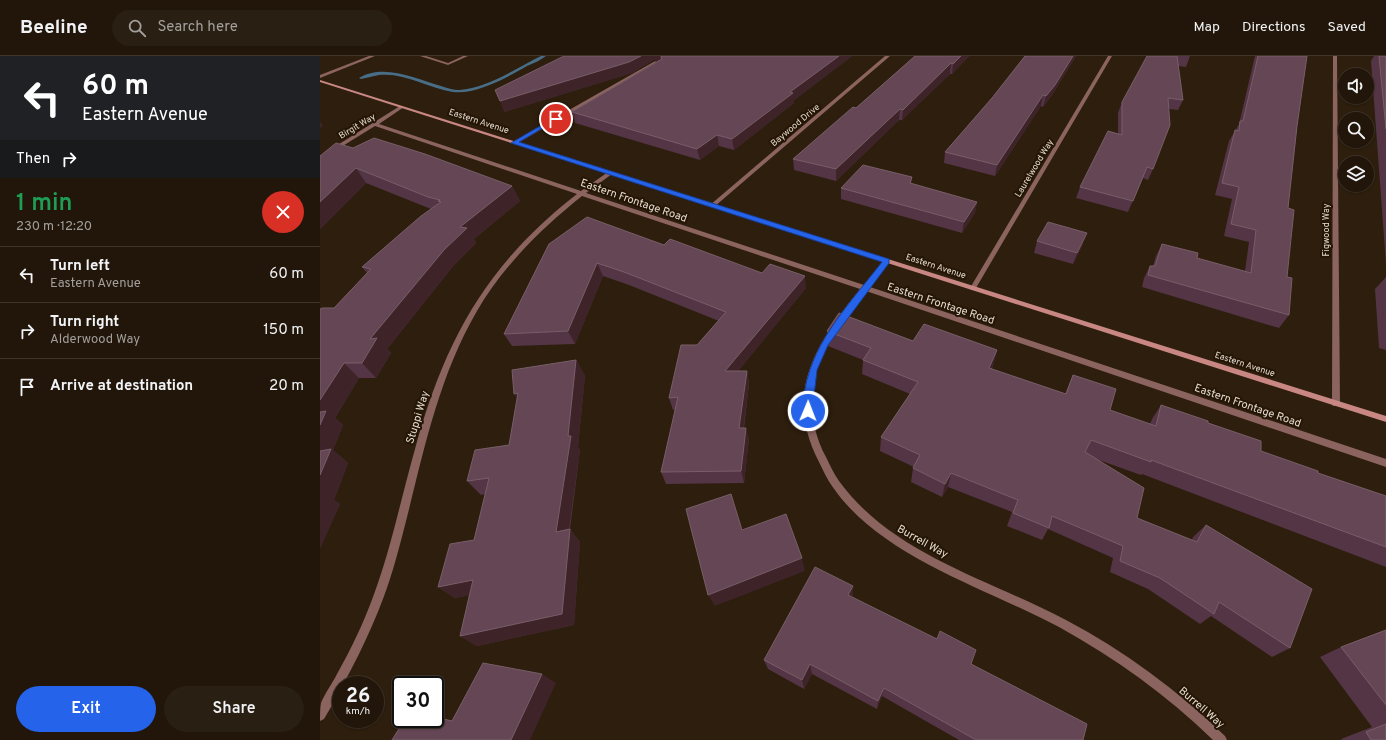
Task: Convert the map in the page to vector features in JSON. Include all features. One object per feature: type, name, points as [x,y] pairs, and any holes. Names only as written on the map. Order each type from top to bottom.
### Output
[{"type":"main road","name":"Eastern Avenue","points":[[320,81],[1386,419]]},
{"type":"street","points":[[320,77],[373,56]]},
{"type":"street","points":[[422,56],[448,64],[466,56]]},
{"type":"street","points":[[514,143],[667,56]]},
{"type":"street","name":"Baywood Drive","points":[[712,206],[888,56]]},
{"type":"street","name":"Laurelwood Way","points":[[973,288],[1110,56]]},
{"type":"street","name":"Figwood Way","points":[[1335,56],[1336,404]]},
{"type":"street","name":"Birgit Way","points":[[320,158],[402,107]]},
{"type":"street","name":"Eastern Frontage Road","points":[[375,124],[865,290],[909,302],[1386,463]]},
{"type":"street","name":"Stuppi Way","points":[[320,715],[366,629],[389,567],[422,438],[442,377],[461,334],[483,297],[499,274],[521,248],[553,216],[610,173]]},
{"type":"street","name":"Burrell Way","points":[[887,261],[824,344],[812,370],[807,400],[811,432],[824,466],[846,499],[879,529],[921,555],[1060,622],[1089,638],[1148,677],[1208,727],[1221,740]]},
{"type":"building","points":[[564,56],[641,56],[629,62],[500,101],[495,90]]},
{"type":"building","points":[[661,56],[839,56],[790,92],[793,93],[732,139],[717,135],[697,149],[572,112],[662,59]]},
{"type":"building","points":[[915,56],[961,56],[953,64],[951,63],[903,110],[900,109],[836,169],[793,159],[853,107],[856,108]]},
{"type":"building","points":[[1025,56],[1073,56],[1055,85],[1046,96],[1043,95],[997,165],[945,152],[992,98]]},
{"type":"building","points":[[1147,56],[1177,56],[1183,100],[1168,98],[1170,125],[1153,169],[1147,167],[1133,201],[1080,187],[1108,131],[1122,135],[1122,102]]},
{"type":"building","points":[[1258,56],[1307,56],[1297,126],[1288,208],[1294,210],[1287,277],[1292,278],[1289,315],[1148,275],[1150,266],[1155,266],[1162,244],[1198,253],[1197,258],[1251,273],[1256,230],[1231,224],[1239,187],[1222,183],[1235,130],[1239,131],[1240,121],[1243,121]]},
{"type":"building","points":[[1379,56],[1386,56],[1386,129]]},
{"type":"building","points":[[374,138],[425,154],[512,186],[460,227],[467,228],[444,250],[370,339],[377,338],[362,363],[344,363],[320,400],[320,309],[334,308],[371,269],[362,267],[421,216],[441,202],[438,201],[440,200],[428,197],[356,168],[320,202],[320,156],[336,143],[353,148]]},
{"type":"building","points":[[863,165],[912,177],[910,183],[977,202],[964,222],[841,188]]},
{"type":"building","points":[[587,217],[664,245],[670,239],[762,273],[770,264],[805,276],[725,371],[747,371],[739,428],[746,428],[741,471],[661,472],[678,397],[669,398],[681,345],[697,345],[726,312],[597,263],[568,331],[504,334],[549,244]]},
{"type":"building","points":[[1048,222],[1087,233],[1077,253],[1037,241]]},
{"type":"building","points":[[839,313],[913,341],[924,324],[997,350],[989,368],[1066,394],[1073,375],[1116,389],[1110,410],[1156,426],[1161,405],[1261,441],[1261,451],[1318,471],[1318,473],[1386,496],[1386,547],[1151,460],[1151,462],[1091,440],[1085,452],[1144,488],[1137,518],[1197,542],[1206,525],[1312,589],[1290,648],[1219,602],[1214,614],[1160,578],[1120,561],[1123,546],[1052,516],[1049,528],[1013,513],[1018,500],[951,473],[945,484],[913,468],[920,455],[881,437],[918,382],[863,360],[871,348],[827,331]]},
{"type":"building","points":[[576,360],[568,436],[571,436],[556,532],[570,529],[562,614],[460,636],[473,580],[438,587],[450,544],[474,540],[489,478],[467,481],[475,450],[509,445],[518,393],[514,394],[512,370]]},
{"type":"building","points":[[326,411],[320,425],[320,412]]},
{"type":"building","points":[[331,449],[320,475],[320,451]]},
{"type":"building","points":[[731,494],[742,530],[786,514],[802,558],[708,595],[686,509]]},
{"type":"building","points":[[815,567],[853,586],[848,595],[937,639],[940,631],[976,650],[971,664],[1087,724],[1083,740],[976,740],[884,688],[878,701],[810,664],[802,680],[764,660]]},
{"type":"building","points":[[1386,630],[1386,705],[1341,647]]},
{"type":"building","points":[[483,663],[542,674],[511,740],[392,740],[399,728],[444,728],[444,719],[452,721]]},
{"type":"building","points":[[1386,724],[1386,740],[1371,740],[1366,732]]},
{"type":"waterway","points":[[361,78],[380,73],[398,75],[435,86],[459,91],[491,82],[544,56]]},
{"type":"route","points":[[556,119],[514,143],[887,261],[824,344],[812,370],[807,400],[808,411]]}]
